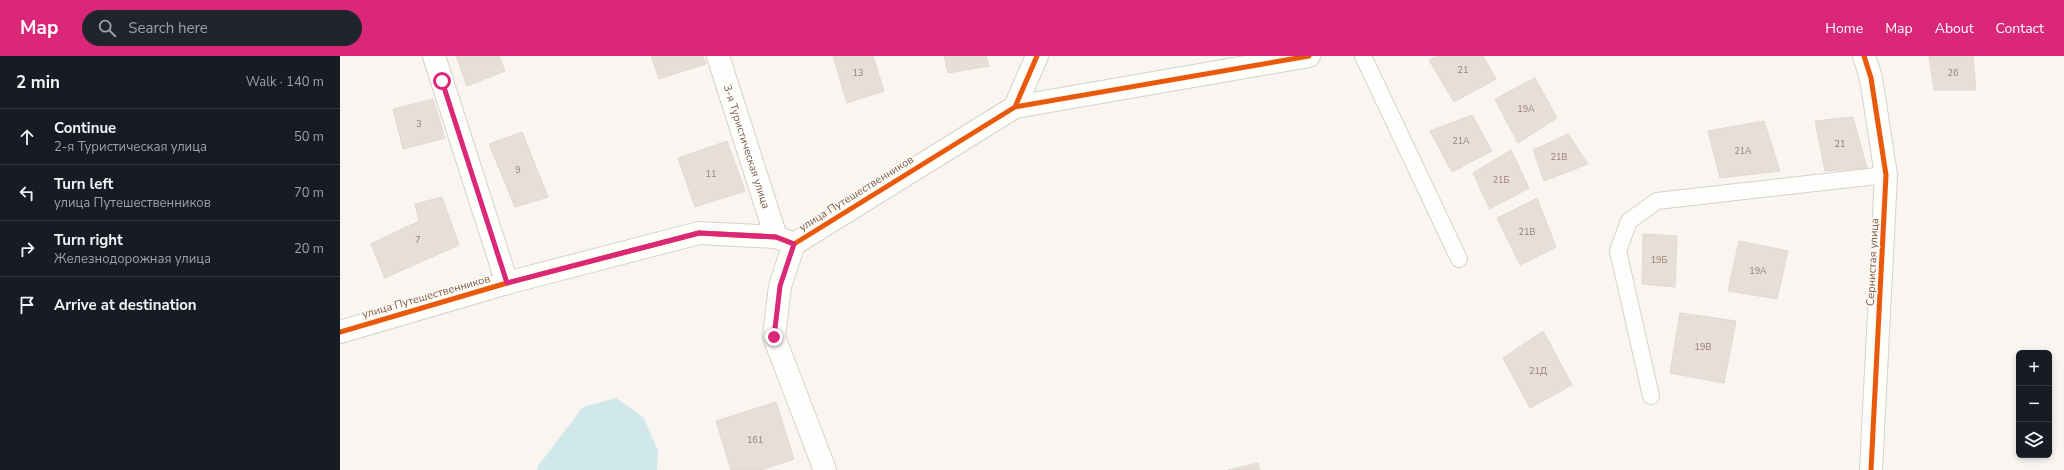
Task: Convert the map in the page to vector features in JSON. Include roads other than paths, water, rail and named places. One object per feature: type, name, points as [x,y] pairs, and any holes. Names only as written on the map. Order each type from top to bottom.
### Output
[{"type":"street","points":[[434,56],[507,283]]},
{"type":"street","name":"3-я Туристическая улица","points":[[718,56],[785,241]]},
{"type":"street","points":[[1033,59],[1016,107],[1309,56]]},
{"type":"street","name":"Сернистая улица","points":[[1864,56],[1871,78],[1886,175],[1871,470]]},
{"type":"street","name":"улица Путешественников","points":[[341,330],[507,283],[699,233],[785,241],[1016,107]]},
{"type":"street","points":[[785,241],[774,337],[825,470]]},
{"type":"lane","points":[[1363,56],[1459,259]]},
{"type":"lane","points":[[1651,396],[1618,251],[1629,221],[1657,201],[1886,175]]},
{"type":"water","points":[[616,398],[643,417],[658,450],[657,470],[537,470],[538,466],[583,407]]}]
